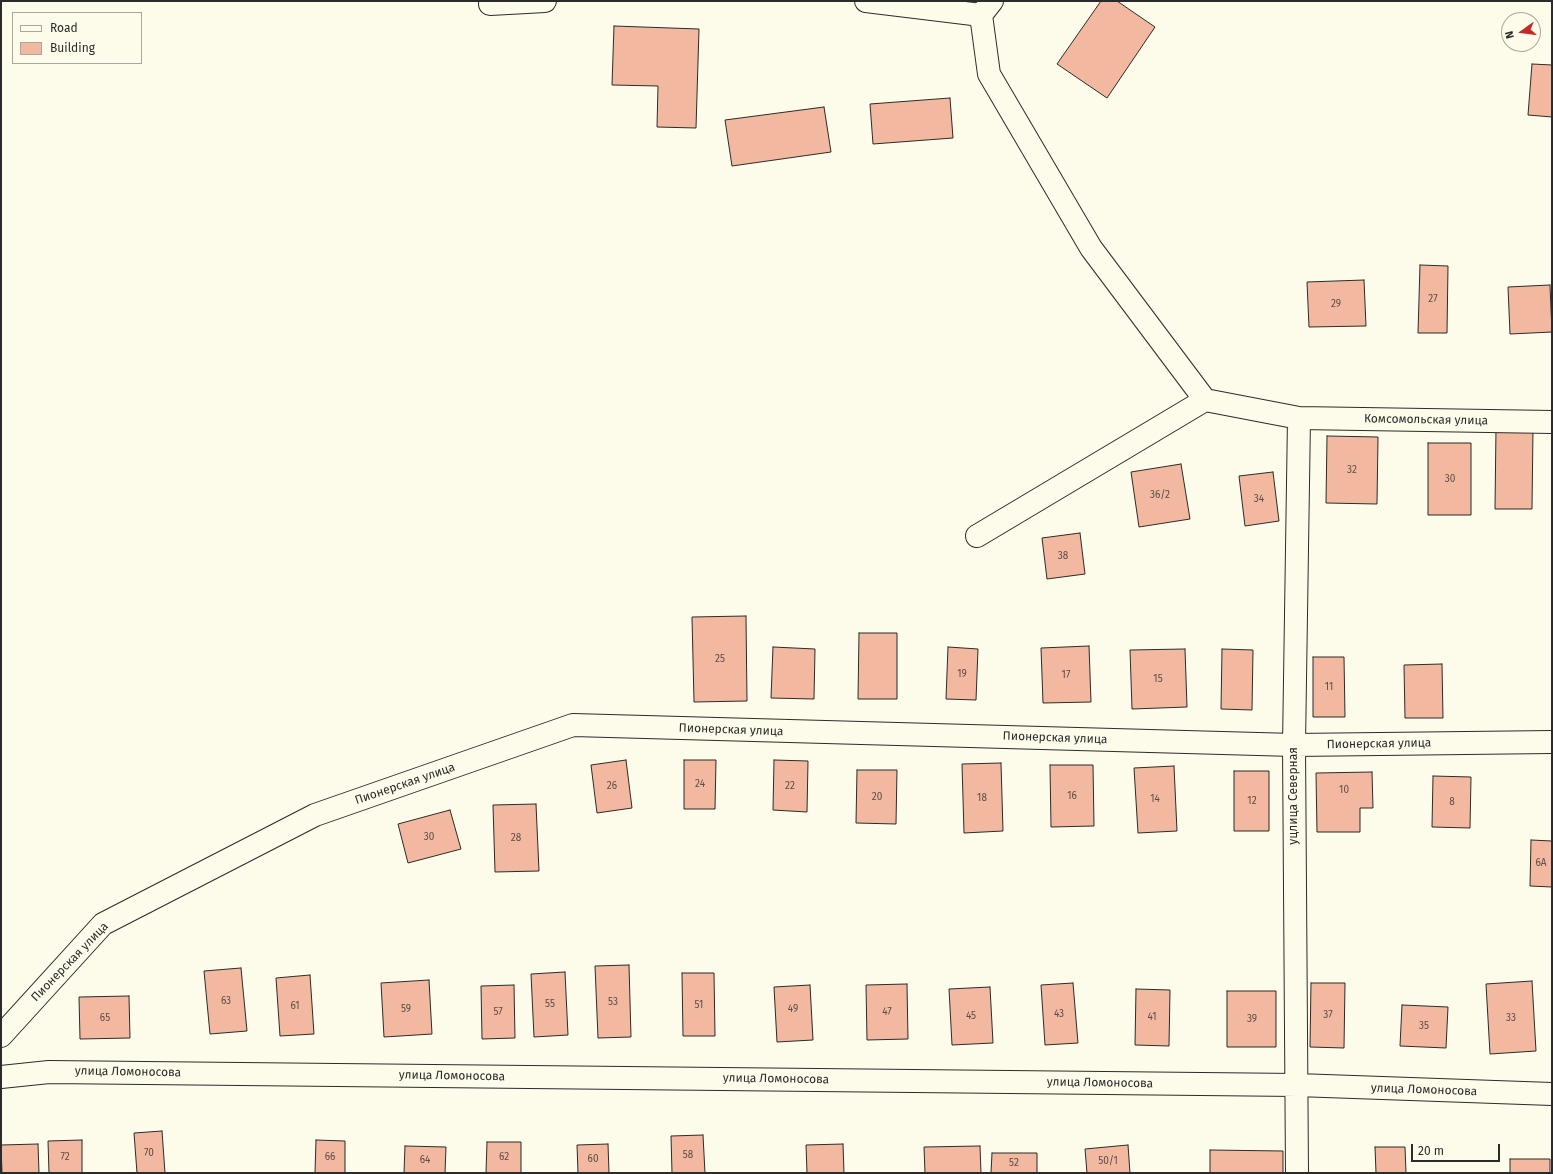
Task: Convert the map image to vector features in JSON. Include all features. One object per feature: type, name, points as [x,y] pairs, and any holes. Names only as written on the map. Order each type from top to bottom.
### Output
[{"type":"street","points":[[490,4],[545,1]]},
{"type":"street","points":[[866,1],[986,8],[989,74],[1091,248],[1205,400],[977,536]]},
{"type":"street","name":"Комсомольская улица","points":[[1205,400],[1299,418],[1552,422]]},
{"type":"street","name":"уцлица Северная","points":[[1297,1173],[1294,745],[1299,418]]},
{"type":"street","name":"Пионерская улица","points":[[1,1036],[104,924],[315,815],[573,725],[1294,745],[1552,742]]},
{"type":"street","name":"улица Ломоносова","points":[[1,1078],[49,1072],[1297,1085],[1552,1094]]},
{"type":"building","points":[[1101,1],[1117,1],[1155,27],[1107,98],[1057,64]]},
{"type":"building","points":[[614,26],[699,29],[696,128],[657,127],[658,86],[612,85]]},
{"type":"building","points":[[1532,64],[1552,65],[1552,117],[1528,115]]},
{"type":"building","points":[[950,98],[953,138],[873,144],[870,104]]},
{"type":"building","points":[[824,107],[831,152],[732,166],[725,120]]},
{"type":"building","points":[[1420,265],[1448,266],[1447,333],[1418,333]]},
{"type":"building","points":[[1364,280],[1366,326],[1309,327],[1307,282]]},
{"type":"building","points":[[1550,285],[1552,332],[1510,334],[1508,287]]},
{"type":"building","points":[[1496,427],[1533,428],[1532,509],[1495,509]]},
{"type":"building","points":[[1327,436],[1378,437],[1377,504],[1326,503]]},
{"type":"building","points":[[1428,443],[1471,443],[1471,515],[1428,515]]},
{"type":"building","points":[[1181,464],[1190,519],[1139,527],[1131,472]]},
{"type":"building","points":[[1273,472],[1279,521],[1245,526],[1239,476]]},
{"type":"building","points":[[1080,533],[1085,574],[1047,579],[1042,538]]},
{"type":"building","points":[[746,616],[747,701],[694,702],[692,617]]},
{"type":"building","points":[[859,633],[897,633],[897,699],[858,699]]},
{"type":"building","points":[[1089,646],[1091,702],[1043,703],[1041,648]]},
{"type":"building","points":[[773,647],[815,649],[814,699],[771,698]]},
{"type":"building","points":[[948,647],[978,649],[976,700],[946,699]]},
{"type":"building","points":[[1185,649],[1187,707],[1132,709],[1130,650]]},
{"type":"building","points":[[1222,649],[1253,650],[1252,710],[1221,709]]},
{"type":"building","points":[[1313,657],[1344,657],[1345,717],[1313,717]]},
{"type":"building","points":[[1442,664],[1443,718],[1405,718],[1404,665]]},
{"type":"building","points":[[626,760],[632,808],[597,813],[591,765]]},
{"type":"building","points":[[684,760],[716,760],[715,809],[684,809]]},
{"type":"building","points":[[774,760],[808,761],[807,812],[773,810]]},
{"type":"building","points":[[1001,763],[1003,831],[964,833],[962,764]]},
{"type":"building","points":[[1050,765],[1093,765],[1094,826],[1051,827]]},
{"type":"building","points":[[1174,766],[1177,831],[1138,833],[1134,768]]},
{"type":"building","points":[[857,770],[897,770],[896,824],[856,823]]},
{"type":"building","points":[[1234,771],[1269,771],[1269,831],[1234,831]]},
{"type":"building","points":[[1372,772],[1373,808],[1360,808],[1360,832],[1317,832],[1316,773]]},
{"type":"building","points":[[1433,776],[1471,777],[1470,828],[1432,827]]},
{"type":"building","points":[[536,804],[539,871],[495,872],[493,805]]},
{"type":"building","points":[[450,810],[461,849],[408,863],[398,824]]},
{"type":"building","points":[[1531,840],[1552,841],[1552,887],[1530,886]]},
{"type":"building","points":[[629,965],[631,1037],[598,1038],[595,966]]},
{"type":"building","points":[[241,968],[247,1031],[210,1034],[204,971]]},
{"type":"building","points":[[565,972],[568,1035],[534,1037],[531,974]]},
{"type":"building","points":[[682,973],[714,973],[715,1036],[683,1036]]},
{"type":"building","points":[[310,975],[314,1034],[280,1036],[276,978]]},
{"type":"building","points":[[429,980],[432,1034],[384,1037],[381,983]]},
{"type":"building","points":[[1532,981],[1536,1051],[1490,1054],[1486,984]]},
{"type":"building","points":[[1073,983],[1078,1043],[1045,1045],[1041,985]]},
{"type":"building","points":[[1311,983],[1345,983],[1344,1048],[1310,1047]]},
{"type":"building","points":[[907,984],[908,1039],[867,1040],[866,985]]},
{"type":"building","points":[[514,985],[515,1038],[482,1039],[481,986]]},
{"type":"building","points":[[810,985],[813,1040],[777,1042],[774,987]]},
{"type":"building","points":[[990,987],[993,1043],[952,1045],[949,989]]},
{"type":"building","points":[[1136,989],[1170,990],[1169,1046],[1135,1045]]},
{"type":"building","points":[[1227,991],[1276,991],[1276,1047],[1227,1047]]},
{"type":"building","points":[[129,996],[130,1038],[80,1039],[79,997]]},
{"type":"building","points":[[1402,1005],[1448,1007],[1446,1048],[1400,1046]]},
{"type":"building","points":[[162,1131],[165,1173],[137,1173],[134,1133]]},
{"type":"building","points":[[703,1135],[705,1173],[672,1173],[671,1136]]},
{"type":"building","points":[[82,1140],[82,1173],[49,1173],[48,1141]]},
{"type":"building","points":[[316,1140],[345,1141],[345,1173],[315,1173]]},
{"type":"building","points":[[487,1142],[521,1142],[521,1173],[486,1173]]},
{"type":"building","points":[[38,1144],[39,1173],[2,1173],[1,1145]]},
{"type":"building","points":[[608,1144],[609,1173],[578,1173],[577,1145]]},
{"type":"building","points":[[843,1144],[844,1173],[807,1173],[806,1145]]},
{"type":"building","points":[[1128,1145],[1130,1173],[1087,1173],[1085,1149]]},
{"type":"building","points":[[405,1146],[446,1147],[445,1173],[404,1173]]},
{"type":"building","points":[[980,1146],[981,1173],[925,1173],[924,1147]]},
{"type":"building","points":[[1375,1147],[1405,1147],[1406,1173],[1376,1173]]},
{"type":"building","points":[[1210,1150],[1283,1151],[1283,1173],[1210,1173]]},
{"type":"building","points":[[992,1153],[1037,1153],[1037,1173],[991,1173]]},
{"type":"building","points":[[1510,1159],[1550,1159],[1550,1173],[1510,1173]]}]
